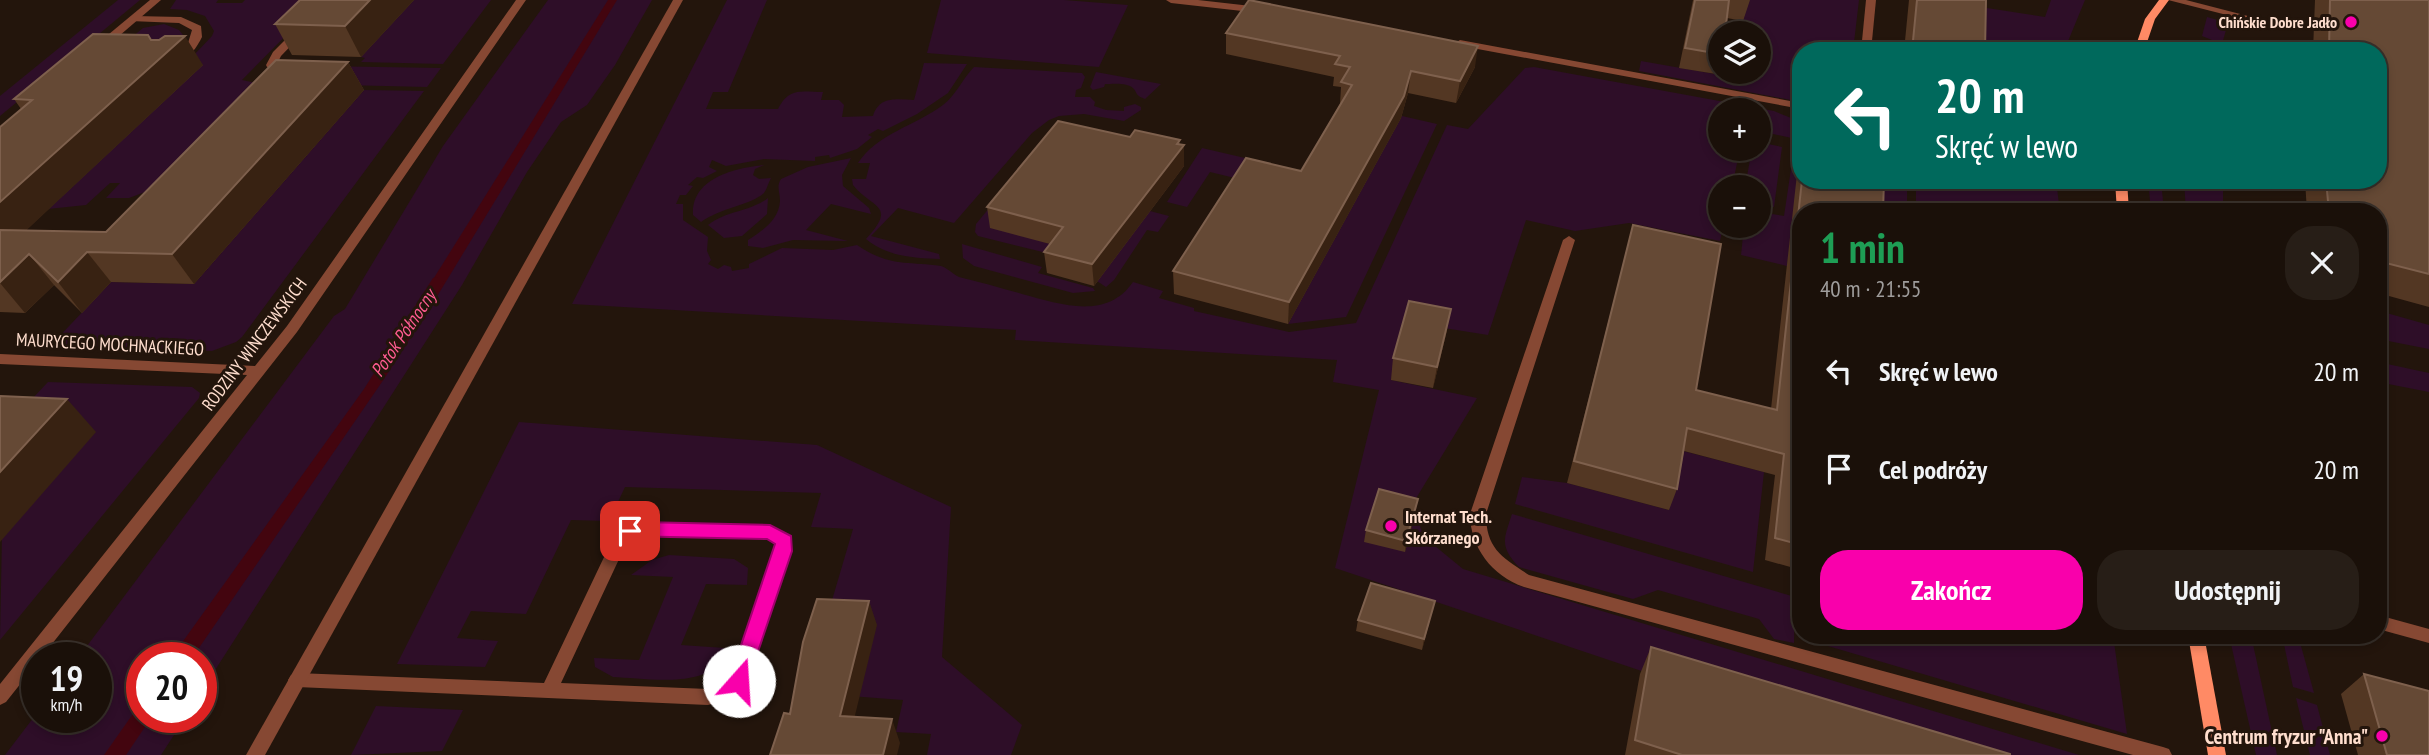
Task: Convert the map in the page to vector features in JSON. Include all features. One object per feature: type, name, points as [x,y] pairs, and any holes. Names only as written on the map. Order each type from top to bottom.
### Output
[{"type":"street","points":[[93,53],[156,0]]},
{"type":"street","name":"RODZINY WINCZEWSKICH","points":[[0,697],[260,371],[521,0]]},
{"type":"street","points":[[255,755],[678,0]]},
{"type":"street","points":[[1171,0],[1273,11]]},
{"type":"street","points":[[1867,42],[1871,0]]},
{"type":"street","points":[[2142,42],[2150,19],[2152,0]]},
{"type":"street","points":[[2150,19],[2164,0]]},
{"type":"street","points":[[2173,0],[2274,24]]},
{"type":"street","points":[[134,19],[181,20],[197,28],[194,43],[173,64]]},
{"type":"street","points":[[284,85],[289,74],[271,65],[273,59],[312,19]]},
{"type":"street","points":[[1454,42],[1792,104]]},
{"type":"street","points":[[1569,240],[1478,514],[1476,533],[1490,556],[1524,580],[2162,755]]},
{"type":"street","name":"MAURYCEGO MOCHNACKIEGO","points":[[0,359],[260,371]]},
{"type":"street","points":[[297,680],[708,697],[725,694],[739,681],[783,551],[784,541],[770,533],[757,532],[640,529],[622,536],[549,690]]},
{"type":"street","points":[[2387,624],[2429,636]]},
{"type":"street","points":[[2198,644],[2217,755]]},
{"type":"shaded area","points":[[118,0],[140,0],[0,116],[0,96]]},
{"type":"shaded area","points":[[176,0],[242,3],[245,0],[321,0],[242,80],[261,84],[158,187],[129,198],[106,198],[120,183],[110,183],[86,205],[48,209],[212,36],[214,31],[205,16],[187,10],[170,9]]},
{"type":"shaded area","points":[[414,0],[491,0],[443,64],[361,62],[365,58],[361,57]]},
{"type":"shaded area","points":[[548,0],[652,0],[615,65],[587,105],[561,122],[527,172],[462,285],[217,667],[217,642],[126,642],[126,733],[175,733],[161,755],[5,755],[22,733],[112,733],[112,642],[90,642],[334,316],[345,309],[443,146]]},
{"type":"shaded area","points":[[727,0],[767,0],[728,92],[713,92],[706,109],[778,109],[787,97],[797,92],[823,92],[821,100],[839,100],[844,105],[842,117],[873,116],[879,105],[889,100],[914,100],[924,63],[967,64],[948,93],[917,114],[883,131],[878,129],[868,135],[872,137],[857,149],[830,158],[829,155],[815,157],[815,161],[764,159],[726,166],[712,160],[709,167],[717,171],[703,178],[697,177],[688,185],[693,186],[686,195],[680,195],[676,204],[683,204],[683,220],[708,237],[707,251],[711,260],[708,264],[718,269],[724,265],[731,267],[732,271],[749,268],[749,264],[782,248],[833,250],[857,245],[889,260],[941,266],[959,277],[1067,305],[1096,306],[1110,302],[1133,282],[1163,291],[1159,298],[1194,308],[1194,311],[1289,332],[1356,323],[1447,125],[1468,129],[1525,68],[1534,67],[1708,99],[1708,161],[1737,161],[1735,175],[1708,175],[1708,238],[1721,238],[1720,241],[1629,223],[1575,231],[1526,220],[1488,335],[1406,322],[1391,380],[1477,398],[1412,505],[1424,537],[1463,569],[2079,755],[1892,755],[1335,568],[1379,390],[1333,382],[1337,360],[1015,340],[1016,330],[572,304]]},
{"type":"shaded area","points":[[941,0],[1064,0],[1128,5],[1099,67],[927,53]]},
{"type":"shaded area","points":[[1746,0],[1859,0],[1854,42],[1792,42],[1792,100],[1639,71],[1641,61],[1708,73],[1708,84],[1771,84],[1771,21],[1743,21]]},
{"type":"shaded area","points":[[2051,0],[2085,0],[2068,42],[1973,42],[1974,6],[2045,17]]},
{"type":"shaded area","points":[[2207,17],[2228,23],[2223,42],[2202,36]]},
{"type":"shaded area","points":[[164,24],[179,30],[183,35],[180,44],[113,53],[143,28]]},
{"type":"shaded area","points":[[317,66],[441,68],[427,87],[300,84]]},
{"type":"shaded area","points":[[974,67],[1082,73],[1085,77],[1081,88],[1076,90],[1075,97],[1090,97],[1095,102],[1094,106],[1106,110],[1124,111],[1124,107],[1135,104],[1141,107],[1141,110],[1124,121],[1084,114],[1059,116],[1049,120],[1032,133],[954,223],[898,208],[871,236],[939,254],[940,259],[883,250],[866,239],[875,228],[881,213],[879,208],[853,185],[852,179],[866,179],[870,163],[858,163],[886,137],[943,105]]},
{"type":"shaded area","points":[[1096,72],[1161,84],[1145,99],[1124,84],[1105,84],[1104,87],[1093,90],[1090,87]]},
{"type":"shaded area","points":[[364,90],[424,91],[236,342],[212,351],[51,345],[111,282],[194,284]]},
{"type":"shaded area","points":[[1771,110],[1792,118],[1792,138],[1771,134]]},
{"type":"shaded area","points":[[1402,116],[1437,124],[1346,317],[1288,324]]},
{"type":"shaded area","points":[[1048,137],[991,227],[1065,248],[1059,256],[978,236],[975,232],[976,224]]},
{"type":"shaded area","points":[[1771,145],[1782,147],[1774,207],[1771,206],[1771,175],[1747,175],[1750,161],[1771,161]]},
{"type":"shaded area","points":[[1202,148],[1288,168],[1284,190],[1210,172],[1187,207],[1167,202]]},
{"type":"shaded area","points":[[851,158],[842,175],[843,186],[869,208],[871,214],[831,204],[806,230],[848,241],[793,240],[763,248],[748,246],[748,240],[764,229],[777,214],[781,179],[808,167]]},
{"type":"shaded area","points":[[1792,162],[1792,189],[1797,189],[1795,203],[1792,203],[1787,266],[1741,255],[1743,238],[1771,238],[1771,214],[1784,216]]},
{"type":"shaded area","points":[[764,165],[755,169],[753,175],[759,179],[771,178],[764,193],[701,222],[693,215],[694,202],[707,184],[728,172]]},
{"type":"shaded area","points":[[1875,189],[1907,189],[1907,203],[1875,203]]},
{"type":"shaded area","points":[[1916,189],[2057,189],[2059,203],[1916,203]]},
{"type":"shaded area","points":[[2149,189],[2162,189],[2163,203],[2150,203]]},
{"type":"shaded area","points":[[2185,189],[2223,189],[2223,203],[2185,203]]},
{"type":"shaded area","points":[[768,198],[767,214],[742,236],[724,238],[708,225],[723,216],[754,206]]},
{"type":"shaded area","points":[[1146,210],[1169,216],[1158,232],[1147,230],[1114,280],[1106,287],[1097,281]]},
{"type":"shaded area","points":[[962,244],[1042,267],[1038,273],[1093,288],[1095,291],[1073,293],[974,266],[963,258]]},
{"type":"shaded area","points":[[2387,313],[2429,325],[2429,349],[2387,341]]},
{"type":"shaded area","points":[[2387,364],[2429,373],[2429,392],[2387,384]]},
{"type":"shaded area","points":[[48,382],[192,387],[200,393],[199,398],[0,640],[4,429]]},
{"type":"shaded area","points":[[519,422],[817,445],[951,507],[942,657],[1022,725],[1011,755],[927,755],[931,734],[896,732],[903,700],[850,696],[825,624],[853,529],[811,527],[821,493],[625,487],[609,521],[571,520],[526,614],[471,611],[457,638],[498,641],[485,667],[397,664]]},
{"type":"shaded area","points":[[1679,450],[1764,472],[1753,572],[1515,504],[1522,477],[1567,483],[1669,510]]},
{"type":"shaded area","points":[[1512,514],[1792,596],[1792,643],[1774,639],[1759,619],[1658,590],[1633,599],[1519,567],[1506,548],[1507,530]]},
{"type":"shaded area","points":[[669,555],[734,559],[748,568],[747,585],[706,584],[681,645],[725,648],[719,663],[698,676],[669,680],[613,677],[595,667],[594,658],[639,660],[673,577],[631,575],[652,560]]},
{"type":"shaded area","points":[[1821,644],[2114,644],[2127,734]]},
{"type":"shaded area","points":[[2231,644],[2253,644],[2277,755],[2256,755]]},
{"type":"shaded area","points":[[2284,644],[2300,644],[2314,693],[2293,687]]},
{"type":"shaded area","points":[[2296,698],[2317,705],[2330,755],[2310,755]]},
{"type":"shaded area","points":[[376,706],[463,710],[442,751],[351,755]]},
{"type":"water","points":[[608,0],[617,0],[436,298],[422,297]]},
{"type":"water","points":[[417,305],[431,305],[384,379],[203,642],[182,642],[364,389]]},
{"type":"water","points":[[126,724],[126,733],[141,733],[126,755],[104,755]]},
{"type":"building","points":[[300,0],[370,0],[345,26],[275,24]]},
{"type":"building","points":[[1249,0],[1478,46],[1460,81],[1411,71],[1404,96],[1289,302],[1173,271],[1246,158],[1301,171],[1352,85],[1341,82],[1350,67],[1335,64],[1340,56],[1226,33]]},
{"type":"building","points":[[1695,0],[1729,0],[1726,21],[1708,21],[1708,52],[1685,48]]},
{"type":"building","points":[[1917,0],[1986,0],[1985,42],[1913,42]]},
{"type":"building","points":[[2330,0],[2429,0],[2429,274],[2387,263],[2387,203],[2328,203],[2327,189],[2387,189],[2387,42],[2329,42]]},
{"type":"building","points":[[93,34],[148,35],[151,40],[159,40],[165,36],[185,36],[0,202],[0,127],[32,100],[14,99]]},
{"type":"building","points":[[276,60],[348,62],[172,254],[87,252],[58,282],[29,254],[0,282],[0,230],[106,232]]},
{"type":"building","points":[[1058,121],[1130,137],[1135,130],[1180,140],[1177,144],[1184,145],[1092,264],[1044,252],[1063,227],[987,207]]},
{"type":"building","points":[[1801,189],[1884,189],[1883,203],[1800,203]]},
{"type":"building","points":[[1633,225],[1721,244],[1696,390],[1777,410],[1792,272],[1792,543],[1775,538],[1784,454],[1687,428],[1677,489],[1574,461]]},
{"type":"building","points":[[1409,301],[1451,309],[1437,367],[1393,358]]},
{"type":"building","points":[[0,396],[67,399],[0,472]]},
{"type":"building","name":"Internat Tech. Skórzanego","points":[[1379,489],[1418,499],[1406,541],[1366,530]]},
{"type":"building","points":[[1371,583],[1435,601],[1424,639],[1358,620]]},
{"type":"building","points":[[817,599],[869,601],[840,716],[892,719],[883,755],[770,755],[784,713],[790,714],[803,642]]},
{"type":"building","points":[[1651,647],[2010,755],[1682,755],[1635,740]]},
{"type":"building","points":[[2364,674],[2429,691],[2429,755],[2387,755]]},
{"type":"waterway","name":"Potok Północny","points":[[413,320],[438,281]]},
{"type":"place","name":"Chińskie Dobre Jadło","points":[[2351,22]]},
{"type":"place","name":"Internat Tech. Skórzanego","points":[[1391,526]]},
{"type":"place","name":"Centrum fryzur \"Anna\"","points":[[2382,736]]},
{"type":"route","points":[[630,531],[640,529],[770,533],[784,541],[783,551],[739,681]]}]
